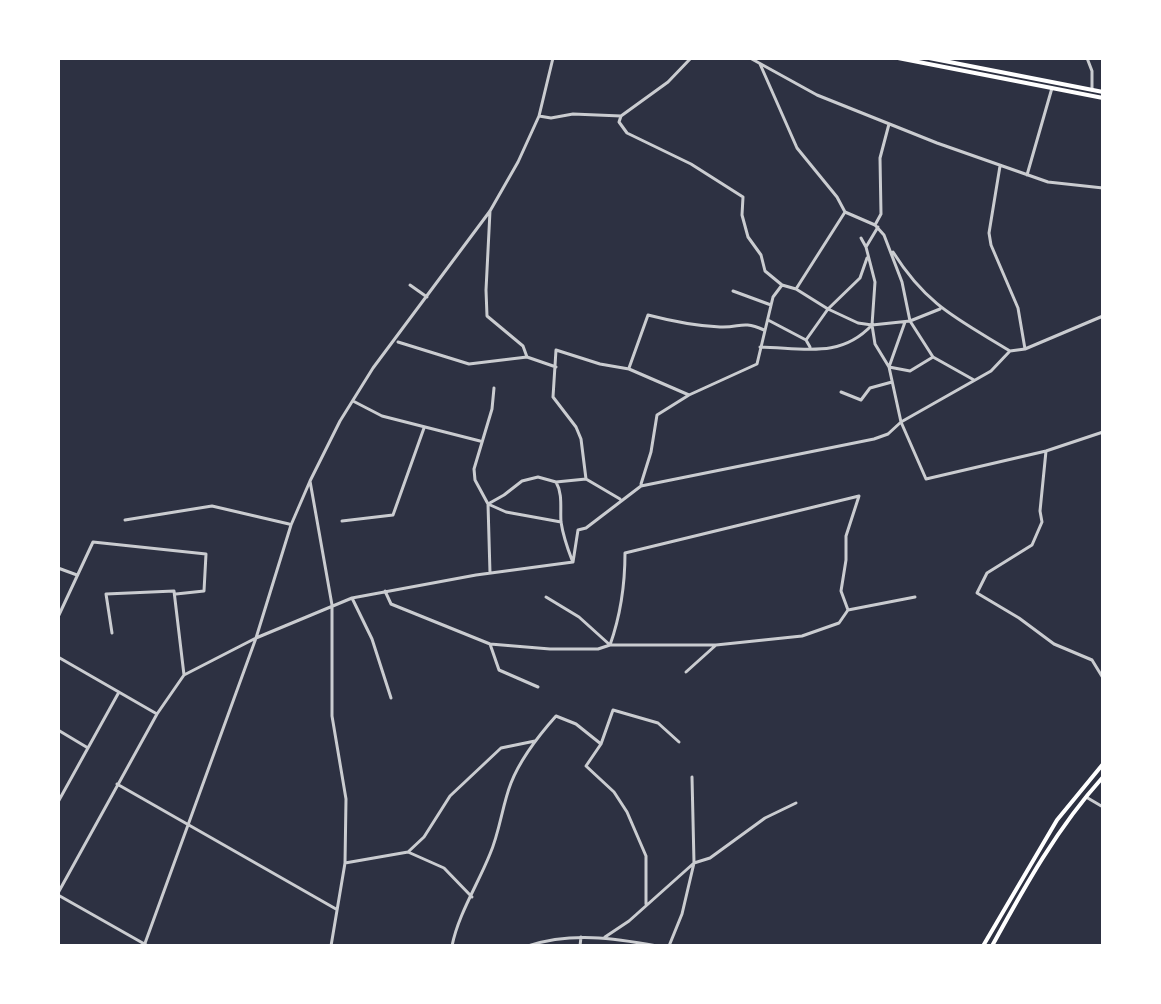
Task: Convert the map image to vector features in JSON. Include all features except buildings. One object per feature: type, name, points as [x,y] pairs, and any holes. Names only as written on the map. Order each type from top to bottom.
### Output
[{"type":"main road","points":[[898,58],[1103,95]]},
{"type":"main road","points":[[929,58],[1092,90],[1103,95]]},
{"type":"main road","points":[[983,946],[1057,820],[1103,764]]},
{"type":"main road","points":[[992,946],[1036,866],[1103,777]]},
{"type":"street","points":[[553,58],[539,116],[524,151],[490,211],[373,368],[310,481],[291,525],[256,638],[146,945],[58,894],[157,714],[184,675],[256,638],[352,598],[490,573],[573,562]]},
{"type":"street","points":[[691,58],[668,82],[621,116],[619,122],[627,133],[691,164],[743,197],[742,215],[748,227],[748,237],[761,255],[765,271],[782,285],[796,289],[857,323],[872,325],[908,321],[940,309]]},
{"type":"street","points":[[750,58],[817,95],[1000,166],[1061,185],[1103,188]]},
{"type":"street","points":[[1087,58],[1092,71],[1092,90]]},
{"type":"street","points":[[760,64],[794,144],[837,197],[845,212],[876,226],[911,281],[940,309],[1010,351],[1025,349],[1103,316]]},
{"type":"street","points":[[1027,175],[1052,88]]},
{"type":"street","points":[[539,116],[621,116]]},
{"type":"street","points":[[866,247],[881,214],[880,158],[889,124]]},
{"type":"street","points":[[1000,166],[989,233],[991,245],[1018,308],[1025,349]]},
{"type":"street","points":[[490,211],[487,316],[523,346],[527,357]]},
{"type":"street","points":[[796,289],[845,212]]},
{"type":"street","points":[[861,238],[875,282],[872,325],[875,344],[889,367],[901,422],[926,479],[1046,451],[1103,432]]},
{"type":"street","points":[[890,246],[902,282],[908,321],[933,357],[974,380]]},
{"type":"street","points":[[806,340],[828,309],[862,275],[868,254]]},
{"type":"street","points":[[410,285],[427,297]]},
{"type":"street","points":[[641,486],[651,452],[655,417],[689,395],[757,364],[773,297],[782,285]]},
{"type":"street","points":[[733,291],[771,305]]},
{"type":"street","points":[[629,369],[648,315],[720,327],[746,323],[764,330]]},
{"type":"street","points":[[768,320],[806,340],[810,348]]},
{"type":"street","points":[[889,367],[908,321]]},
{"type":"street","points":[[760,347],[832,349],[848,345],[872,325]]},
{"type":"street","points":[[396,341],[469,364],[527,357],[556,367]]},
{"type":"street","points":[[586,479],[581,439],[576,427],[553,397],[557,349],[600,364],[629,369],[689,395]]},
{"type":"street","points":[[573,562],[578,530],[586,528],[620,499],[641,486],[888,434],[901,422],[991,371],[1010,351]]},
{"type":"street","points":[[889,367],[910,371],[933,357]]},
{"type":"street","points":[[841,392],[861,400],[870,388],[892,382]]},
{"type":"street","points":[[490,573],[488,504],[475,480],[474,469],[492,409],[494,388]]},
{"type":"street","points":[[353,401],[382,416],[480,441]]},
{"type":"street","points":[[342,521],[393,515],[424,428]]},
{"type":"street","points":[[1046,451],[1040,511],[1042,522],[1032,545],[987,573],[977,593],[1054,644],[1092,660],[1103,678]]},
{"type":"street","points":[[488,504],[522,481],[538,477],[556,482],[586,479],[620,499]]},
{"type":"street","points":[[310,481],[332,605],[332,716],[346,799],[345,863],[331,946]]},
{"type":"street","points":[[556,482],[560,488],[565,544],[573,562]]},
{"type":"street","points":[[610,645],[625,584],[625,553],[859,496],[846,536],[841,591],[848,610]]},
{"type":"street","points":[[488,504],[506,512],[561,522]]},
{"type":"street","points":[[125,520],[212,506],[291,525]]},
{"type":"street","points":[[58,617],[93,542],[206,554],[204,591],[176,594]]},
{"type":"street","points":[[58,568],[77,575]]},
{"type":"street","points":[[112,633],[106,594],[170,589],[176,594],[184,675]]},
{"type":"street","points":[[385,591],[391,604],[490,644],[550,649],[598,649],[610,645],[716,645],[802,636],[839,623],[848,610],[915,597]]},
{"type":"street","points":[[546,597],[579,617],[610,645]]},
{"type":"street","points":[[352,598],[372,639],[391,698]]},
{"type":"street","points":[[490,644],[499,670],[538,687]]},
{"type":"street","points":[[686,672],[716,645]]},
{"type":"street","points":[[58,657],[157,714]]},
{"type":"street","points":[[58,802],[119,692]]},
{"type":"street","points":[[646,904],[646,856],[627,812],[614,792],[586,766],[601,744],[613,710],[652,720],[679,742]]},
{"type":"street","points":[[452,946],[456,928],[495,842],[512,780],[536,741],[556,716],[576,724],[601,744]]},
{"type":"street","points":[[58,730],[88,748]]},
{"type":"street","points":[[345,863],[408,852],[424,837],[450,796],[501,748],[536,741]]},
{"type":"street","points":[[669,946],[682,914],[694,863],[692,777]]},
{"type":"street","points":[[117,784],[337,909]]},
{"type":"street","points":[[1085,797],[1103,807]]},
{"type":"street","points":[[605,937],[629,921],[694,863],[710,858],[765,818],[796,803]]},
{"type":"street","points":[[408,852],[444,868],[472,897]]},
{"type":"street","points":[[1103,867],[1103,874]]},
{"type":"street","points":[[580,946],[581,937]]},
{"type":"street","points":[[530,946],[581,937],[605,937],[657,946]]}]
